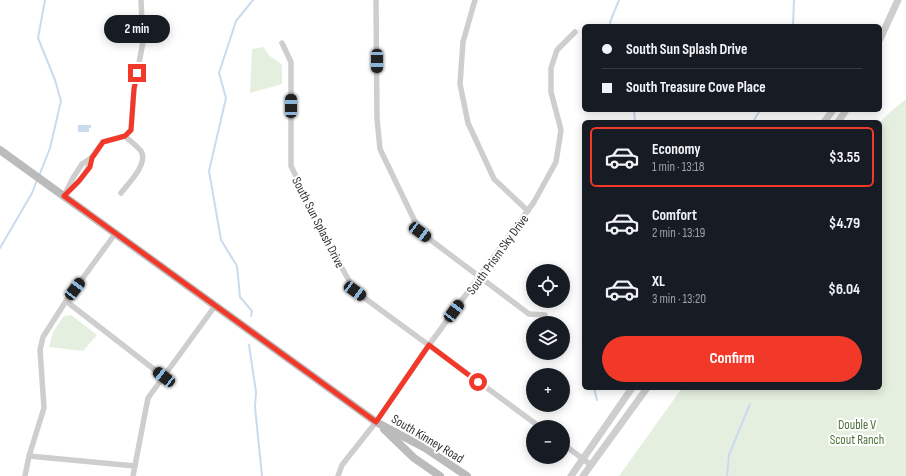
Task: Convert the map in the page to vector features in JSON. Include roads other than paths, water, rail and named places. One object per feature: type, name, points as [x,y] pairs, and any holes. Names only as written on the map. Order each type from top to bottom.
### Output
[{"type":"main road","name":"South Kinney Road","points":[[0,150],[376,422],[414,458],[440,476]]},
{"type":"main road","name":"South Kinney Road","points":[[376,422],[426,448],[467,476]]},
{"type":"street","points":[[64,196],[90,167],[92,158],[103,142],[125,136],[131,130],[134,89],[143,42],[141,0]]},
{"type":"street","points":[[376,0],[377,120],[380,149],[420,232],[529,314],[545,314]]},
{"type":"street","points":[[475,0],[463,42],[460,84],[468,124],[494,179],[528,211]]},
{"type":"street","points":[[882,35],[898,0]]},
{"type":"street","name":"South Prism Sky Drive","points":[[338,476],[342,465],[376,422],[429,345],[528,211],[556,162],[561,130],[551,92],[551,68],[557,50],[575,32]]},
{"type":"street","name":"South Sun Splash Drive","points":[[282,43],[290,62],[291,166],[334,254],[355,291],[531,420]]},
{"type":"street","points":[[121,193],[143,164],[143,156],[141,151],[125,136]]},
{"type":"street","points":[[25,476],[29,456],[44,408],[40,350],[43,337],[66,301],[115,234]]},
{"type":"street","points":[[66,301],[164,377]]},
{"type":"street","points":[[134,476],[148,398],[215,306]]},
{"type":"street","points":[[572,476],[631,390]]},
{"type":"street","points":[[583,476],[646,390]]},
{"type":"street","points":[[570,449],[592,465]]},
{"type":"street","points":[[29,456],[135,466]]},
{"type":"water","points":[[78,125],[91,125],[91,128],[89,128],[89,132],[78,132]]},
{"type":"waterway","points":[[39,176],[50,148],[61,101],[55,80],[38,38],[45,0]]},
{"type":"waterway","points":[[251,316],[252,311],[240,297],[237,266],[221,240],[209,171],[226,98],[219,73],[236,21],[253,0]]},
{"type":"waterway","points":[[610,24],[619,0]]},
{"type":"waterway","points":[[793,24],[794,0]]},
{"type":"waterway","points":[[634,112],[635,120]]},
{"type":"waterway","points":[[754,120],[759,112]]},
{"type":"waterway","points":[[0,248],[32,193],[37,180]]},
{"type":"waterway","points":[[249,345],[256,392],[255,407],[262,476]]},
{"type":"waterway","points":[[594,390],[597,400]]},
{"type":"waterway","points":[[727,476],[729,455],[750,404]]},
{"type":"park label","name":"Double V Scout Ranch","points":[[857,432]]}]
